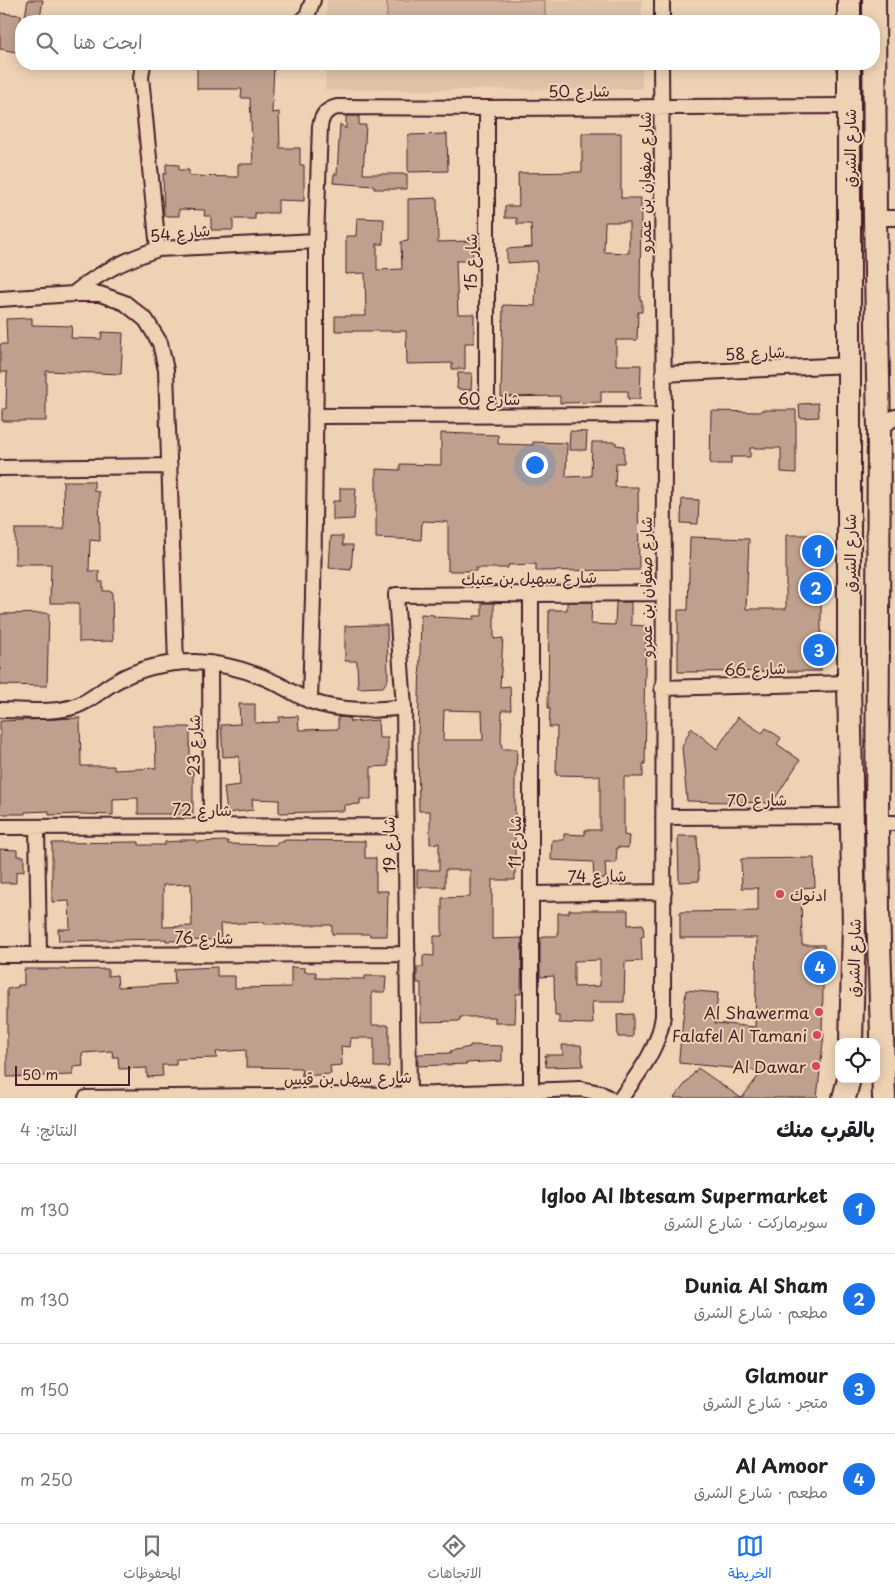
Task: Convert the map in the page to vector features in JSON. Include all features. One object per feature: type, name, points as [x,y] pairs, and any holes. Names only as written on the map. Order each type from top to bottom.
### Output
[{"type":"main road","points":[[849,0],[849,15]]},
{"type":"main road","name":"شارع الشرق","points":[[874,0],[875,15]]},
{"type":"main road","name":"شارع الشرق","points":[[849,70],[849,682],[854,924],[851,1038]]},
{"type":"main road","name":"شارع الشرق","points":[[878,70],[885,218],[886,823],[878,918],[884,1098]]},
{"type":"main road","points":[[848,365],[860,407],[866,412],[884,417]]},
{"type":"main road","points":[[844,1098],[848,1083]]},
{"type":"main road","points":[[849,1083],[849,1098]]},
{"type":"street","points":[[307,15],[313,0]]},
{"type":"street","points":[[662,0],[662,15]]},
{"type":"street","points":[[142,70],[158,249]]},
{"type":"street","name":"شارع صفوان بن عمرو","points":[[620,1098],[655,1047],[662,1027],[663,1016],[662,688],[664,415],[661,70]]},
{"type":"street","name":"شارع 50","points":[[316,241],[320,126],[325,113],[337,107],[849,106]]},
{"type":"street","name":"شارع 15","points":[[487,108],[487,415]]},
{"type":"street","points":[[310,701],[316,416],[316,241]]},
{"type":"street","name":"شارع 54","points":[[73,294],[113,266],[135,256],[158,249],[316,241]]},
{"type":"street","points":[[0,299],[100,294],[125,303],[146,320],[160,343],[166,370],[176,663]]},
{"type":"street","name":"شارع 58","points":[[663,374],[848,365]]},
{"type":"street","name":"شارع 60","points":[[316,416],[664,415]]},
{"type":"street","points":[[0,468],[170,466]]},
{"type":"street","name":"شارع سهيل بن عتيك","points":[[396,595],[663,593]]},
{"type":"street","name":"شارع 11","points":[[531,1090],[532,594]]},
{"type":"street","name":"شارع 19","points":[[396,595],[404,707],[404,826],[408,954],[409,1094]]},
{"type":"street","points":[[0,710],[54,710],[74,707],[94,698],[113,683],[137,671],[162,664],[176,663],[210,664],[237,668],[310,701],[327,706],[365,710],[404,707]]},
{"type":"street","name":"شارع 23","points":[[210,664],[211,827]]},
{"type":"street","name":"شارع 66","points":[[662,688],[849,682]]},
{"type":"street","name":"شارع 70","points":[[663,817],[852,816]]},
{"type":"street","name":"شارع 72","points":[[0,827],[404,826]]},
{"type":"street","points":[[36,827],[39,954]]},
{"type":"street","name":"شارع 74","points":[[532,894],[664,892]]},
{"type":"street","name":"شارع 76","points":[[0,954],[408,954]]},
{"type":"street","name":"شارع سهل بن قيس","points":[[86,1098],[409,1094],[486,1095],[531,1090],[591,1090],[609,1098]]},
{"type":"shaded area","points":[[327,0],[642,0],[642,15],[326,15]]},
{"type":"shaded area","points":[[387,0],[545,0],[545,15],[387,15]]},
{"type":"shaded area","points":[[326,70],[642,70],[642,89],[325,90]]},
{"type":"building","points":[[28,0],[43,0],[40,15],[25,15]]},
{"type":"building","points":[[0,13],[21,15],[15,15],[15,52],[0,49]]},
{"type":"building","points":[[197,70],[274,70],[272,113],[279,112],[280,148],[300,148],[300,165],[304,165],[304,201],[278,200],[278,213],[255,213],[255,219],[233,219],[233,230],[211,230],[211,216],[204,216],[205,210],[179,209],[179,216],[164,216],[163,174],[166,174],[166,164],[179,165],[179,170],[189,170],[189,176],[238,177],[238,164],[253,164],[250,98],[241,98],[242,89],[197,89]]},
{"type":"building","points":[[346,116],[359,116],[359,125],[366,125],[363,174],[407,174],[407,189],[374,189],[374,186],[333,183],[334,174],[337,174],[340,124],[346,129]]},
{"type":"building","points":[[582,133],[621,133],[621,198],[641,198],[640,300],[642,300],[642,312],[638,312],[637,340],[616,340],[616,365],[641,365],[640,399],[628,399],[628,391],[601,391],[601,402],[560,403],[560,396],[501,397],[503,305],[535,306],[537,261],[507,263],[507,249],[532,247],[531,224],[517,224],[517,218],[505,218],[505,206],[519,206],[518,173],[582,172]],"holes":[[[605,222],[629,222],[629,253],[604,252]]]},
{"type":"building","points":[[447,134],[448,171],[408,172],[408,135]]},
{"type":"building","points":[[437,198],[438,242],[472,241],[473,261],[456,261],[458,314],[474,314],[474,343],[465,343],[465,369],[452,369],[452,363],[407,364],[406,331],[335,331],[335,316],[366,316],[365,273],[346,274],[346,236],[356,236],[357,218],[384,219],[383,244],[377,244],[377,270],[402,269],[401,242],[408,241],[408,199]]},
{"type":"building","points":[[32,318],[32,325],[72,326],[71,338],[101,339],[102,332],[123,333],[121,374],[46,371],[46,421],[2,421],[2,409],[6,409],[7,372],[0,372],[0,344],[7,344],[6,319]]},
{"type":"building","points":[[458,373],[472,373],[471,390],[457,389]]},
{"type":"building","points":[[818,403],[819,417],[800,418],[799,404]]},
{"type":"building","points":[[761,410],[796,410],[796,473],[781,472],[781,448],[750,448],[750,457],[731,457],[731,464],[710,464],[711,411],[761,412]]},
{"type":"building","points":[[570,431],[587,432],[586,450],[569,450]]},
{"type":"building","points":[[441,433],[498,435],[498,444],[533,445],[533,442],[567,443],[566,477],[591,476],[592,442],[616,442],[616,445],[624,446],[624,463],[616,463],[615,487],[638,487],[639,570],[536,571],[536,564],[508,565],[508,568],[476,568],[476,571],[448,571],[448,522],[422,521],[421,540],[376,538],[376,469],[400,470],[400,464],[441,465]]},
{"type":"building","points":[[63,481],[94,481],[94,491],[99,492],[100,541],[90,540],[89,571],[99,571],[99,582],[103,582],[103,591],[112,591],[113,641],[79,642],[79,603],[50,603],[51,564],[15,564],[15,529],[64,529]]},
{"type":"building","points":[[340,488],[356,488],[354,519],[333,520],[333,501],[340,501]]},
{"type":"building","points":[[682,499],[699,500],[698,524],[681,523]]},
{"type":"building","points":[[786,535],[821,535],[821,671],[678,672],[678,610],[688,610],[690,537],[749,539],[746,609],[786,609]]},
{"type":"building","points":[[331,536],[343,536],[343,545],[353,545],[351,570],[329,568]]},
{"type":"building","points":[[567,602],[592,602],[591,624],[615,625],[616,602],[631,602],[631,625],[646,626],[645,764],[643,764],[643,777],[624,777],[624,835],[629,836],[628,848],[617,847],[616,863],[605,863],[606,878],[594,879],[593,862],[551,860],[552,840],[564,840],[564,834],[585,835],[585,830],[600,830],[600,776],[556,775],[557,727],[549,727],[549,610],[567,610]]},
{"type":"building","points":[[482,603],[494,603],[494,639],[503,638],[500,687],[510,686],[511,710],[502,710],[502,749],[517,749],[515,773],[515,880],[492,880],[492,939],[522,938],[521,994],[516,994],[515,1023],[495,1023],[495,1017],[460,1017],[460,1021],[421,1022],[421,983],[417,983],[417,967],[423,967],[423,955],[434,956],[434,936],[442,936],[442,898],[470,897],[470,870],[445,870],[445,887],[417,887],[417,870],[439,870],[439,843],[430,844],[430,811],[419,811],[418,741],[421,614],[434,615],[434,617],[474,619],[474,616],[482,616]],"holes":[[[444,710],[482,711],[483,740],[443,740]]]},
{"type":"building","points":[[49,613],[47,686],[0,685],[0,614]]},
{"type":"building","points":[[387,625],[388,679],[383,687],[358,688],[357,661],[345,661],[345,626]]},
{"type":"building","points":[[239,704],[255,704],[255,723],[279,722],[279,717],[298,716],[299,730],[338,729],[338,717],[349,718],[350,722],[378,720],[379,738],[388,738],[388,766],[371,767],[371,799],[360,799],[360,804],[344,805],[344,811],[281,813],[279,812],[279,800],[252,799],[253,810],[227,813],[224,787],[240,785],[239,756],[223,757],[221,725],[240,724]]},
{"type":"building","points":[[738,717],[762,733],[766,728],[781,738],[777,744],[800,760],[772,803],[687,801],[682,747],[691,728],[717,749]]},
{"type":"building","points":[[80,718],[81,766],[114,766],[114,770],[156,768],[155,727],[190,727],[190,767],[193,767],[193,814],[138,814],[138,798],[113,799],[113,815],[49,815],[49,811],[25,812],[25,814],[0,814],[0,721]]},
{"type":"building","points":[[678,836],[697,836],[699,881],[679,882]]},
{"type":"building","points":[[284,840],[365,841],[365,858],[376,858],[376,891],[388,891],[387,936],[332,934],[332,925],[285,925],[265,924],[265,922],[220,924],[221,939],[59,941],[58,929],[70,929],[69,901],[52,902],[52,843],[139,842],[139,845],[165,845],[165,842],[228,841],[228,844],[277,845],[277,842],[284,842]],"holes":[[[191,884],[192,926],[163,927],[163,885]]]},
{"type":"building","points":[[0,849],[17,850],[17,856],[24,856],[24,871],[16,872],[16,883],[0,883]]},
{"type":"building","points":[[814,858],[815,887],[801,888],[802,945],[824,945],[822,1034],[824,1034],[817,1098],[742,1098],[762,1071],[679,1063],[679,1057],[686,990],[718,993],[715,1023],[755,1027],[757,938],[680,938],[680,912],[758,911],[758,888],[742,888],[741,859]]},
{"type":"building","points":[[569,910],[628,910],[628,925],[643,924],[644,936],[641,937],[642,961],[625,962],[624,1002],[592,1002],[593,1024],[559,1023],[559,1016],[555,1016],[554,976],[540,977],[540,938],[543,938],[543,936],[558,936],[558,913],[569,913]],"holes":[[[600,960],[600,986],[574,987],[574,961]]]},
{"type":"building","points":[[217,967],[217,976],[235,976],[235,988],[291,987],[291,967],[305,968],[305,972],[316,972],[316,978],[365,979],[365,976],[386,976],[385,992],[372,992],[372,1025],[389,1025],[389,1067],[374,1067],[374,1038],[351,1038],[350,1047],[341,1046],[342,1065],[330,1066],[331,1074],[302,1076],[301,1068],[246,1067],[246,1050],[216,1052],[217,1058],[176,1059],[176,1065],[162,1065],[163,1076],[147,1077],[147,1068],[119,1069],[118,1057],[113,1057],[112,1051],[82,1053],[83,1066],[73,1067],[73,1075],[7,1077],[7,989],[24,985],[24,969],[108,969],[108,976],[117,975],[118,987],[175,984],[174,969]]},
{"type":"building","points":[[633,1014],[633,1037],[618,1037],[617,1015]]},
{"type":"building","points":[[470,1045],[502,1046],[502,1061],[418,1066],[418,1054],[451,1053],[450,1051],[470,1047]]},
{"type":"building","points":[[562,1045],[581,1045],[583,1066],[546,1067],[545,1055],[563,1055]]},
{"type":"building","points":[[698,1068],[741,1098],[674,1098]]},
{"type":"place","name":"Igloo Al Ibtesam Supermarket","points":[[818,551]]},
{"type":"place","name":"Dunia Al Sham","points":[[816,588]]},
{"type":"place","name":"Glamour","points":[[819,650]]},
{"type":"place","name":"ادنوك","points":[[780,894]]},
{"type":"place","name":"Al Amoor","points":[[820,967]]},
{"type":"place","name":"Al Shawerma","points":[[819,1012]]},
{"type":"place","name":"Falafel Al Tamani","points":[[817,1035]]},
{"type":"place","name":"Al Dawar","points":[[816,1066]]}]
